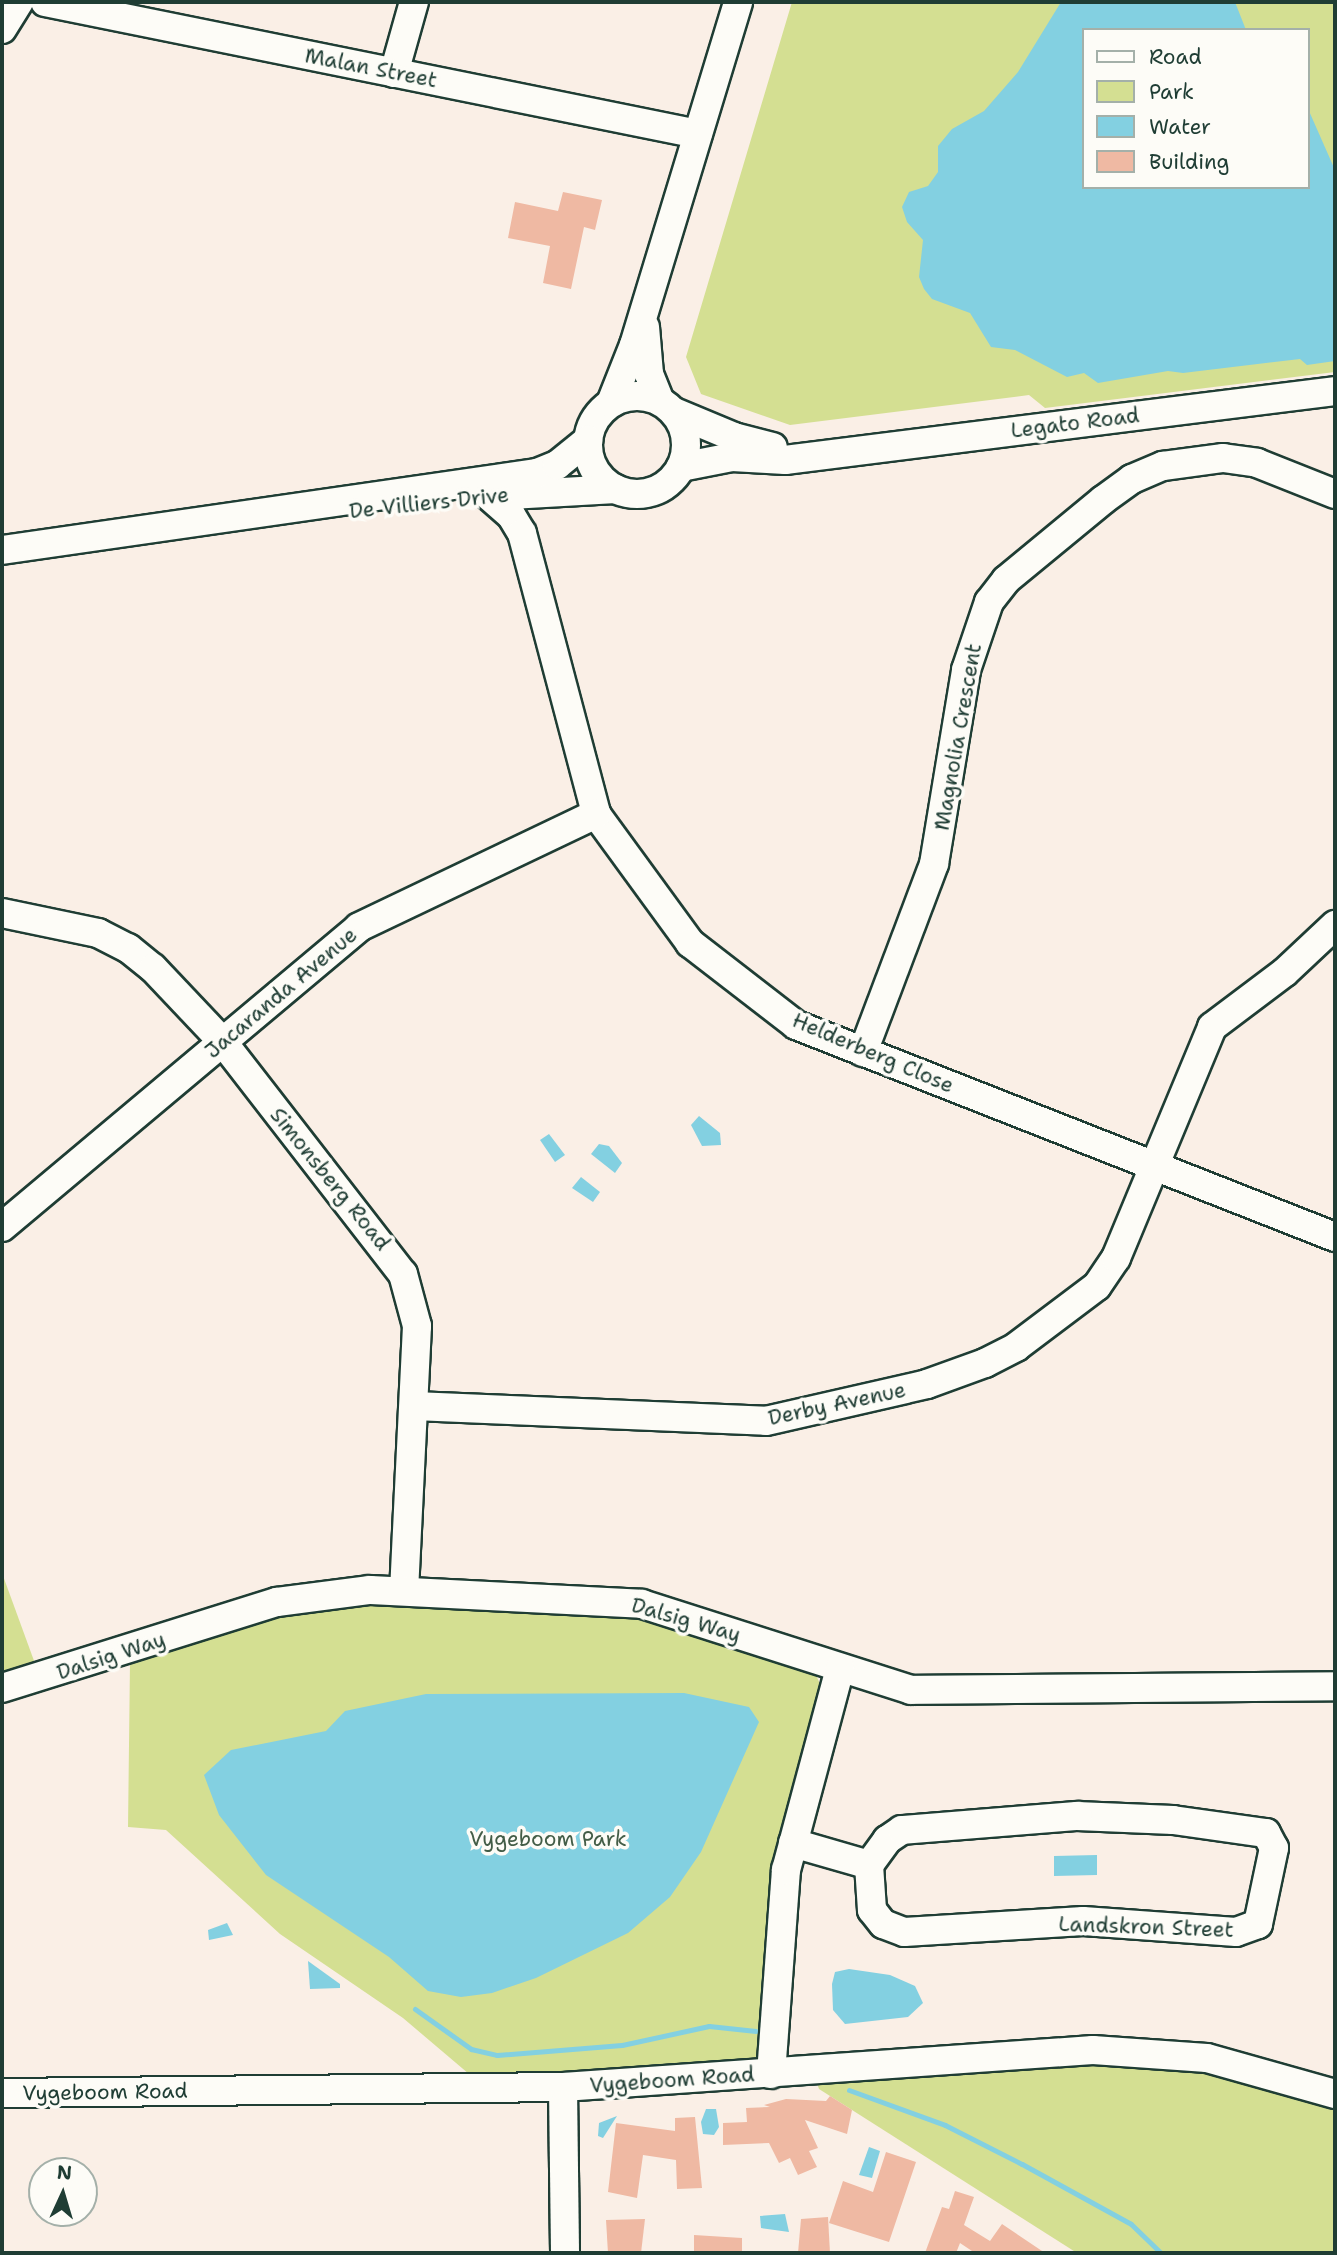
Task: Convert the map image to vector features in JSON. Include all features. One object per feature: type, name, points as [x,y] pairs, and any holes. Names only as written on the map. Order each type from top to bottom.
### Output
[{"type":"street","points":[[2,29],[19,2]]},
{"type":"street","name":"Malan Street","points":[[45,2],[698,134]]},
{"type":"street","points":[[394,72],[414,2]]},
{"type":"street","points":[[645,307],[644,348],[667,406],[686,439],[681,467],[672,480],[653,491],[631,493],[616,489],[595,469],[589,440],[592,425],[611,403],[645,307],[738,2]]},
{"type":"street","name":"Legato Road","points":[[681,467],[732,457],[815,456],[1335,391]]},
{"type":"street","points":[[611,403],[644,396],[667,406]]},
{"type":"street","name":"Legato Road","points":[[667,406],[734,437],[815,456]]},
{"type":"street","name":"De Villiers Drive","points":[[2,550],[243,518],[537,472],[557,466],[589,440]]},
{"type":"street","name":"Magnolia Crescent","points":[[863,1052],[934,864],[975,636],[989,602],[1006,580],[1122,486],[1163,466],[1234,460],[1257,463],[1335,494]]},
{"type":"street","points":[[522,533],[534,506],[552,489]]},
{"type":"street","name":"De Villiers Drive","points":[[243,518],[490,497],[552,489],[616,489]]},
{"type":"street","name":"Helderberg Close","points":[[490,497],[511,515],[522,533],[596,814],[690,943],[796,1025],[1335,1237]]},
{"type":"street","name":"Jacaranda Avenue","points":[[2,1227],[66,1177],[222,1041],[374,918],[596,814]]},
{"type":"street","name":"Simonsberg Road","points":[[2,913],[50,920],[114,940],[153,968],[222,1041],[403,1274],[417,1326],[404,1591]]},
{"type":"street","points":[[1155,1164],[1212,1027],[1293,965],[1335,925]]},
{"type":"street","name":"Derby Avenue","points":[[414,1406],[755,1421],[928,1384],[985,1363],[1016,1347],[1097,1286],[1116,1258],[1155,1164]]},
{"type":"street","name":"Dalsig Way","points":[[2,1688],[276,1602],[337,1591],[404,1591],[642,1605],[885,1684],[929,1691],[1335,1686]]},
{"type":"street","points":[[771,2074],[782,1913],[793,1843],[840,1668]]},
{"type":"street","name":"Landskron Street","points":[[1077,1816],[1173,1820],[1254,1830],[1266,1833],[1274,1847],[1261,1919],[1255,1927],[1236,1932],[1083,1921],[904,1932],[883,1924],[872,1910],[869,1865],[887,1840],[918,1826],[1077,1816]]},
{"type":"street","points":[[793,1843],[869,1865]]},
{"type":"street","name":"Vygeboom Road","points":[[2,2093],[563,2087],[1133,2050],[1231,2063],[1335,2094]]},
{"type":"street","points":[[563,2087],[565,2253]]},
{"type":"green space","points":[[792,2],[1335,2],[1335,372],[1045,408],[1029,395],[790,425],[701,394],[686,357]]},
{"type":"green space","points":[[2,1573],[37,1669],[2,1679]]},
{"type":"green space","name":"Vygeboom Park","points":[[334,1603],[621,1612],[674,1621],[815,1673],[821,1686],[756,2060],[568,2073],[469,2074],[403,2018],[280,1934],[166,1830],[128,1827],[130,1662],[280,1614]]},
{"type":"green space","points":[[1087,2063],[1195,2068],[1335,2107],[1335,2253],[1077,2253],[819,2089],[817,2083]]},
{"type":"water","points":[[1061,2],[1235,2],[1245,28],[1082,28],[1082,189],[1309,189],[1309,111],[1335,170],[1335,361],[1307,365],[1300,359],[1183,373],[1168,371],[1098,383],[1084,373],[1067,377],[1015,350],[991,347],[970,313],[932,299],[919,277],[923,240],[907,222],[902,207],[909,192],[928,186],[938,172],[938,146],[952,129],[984,111],[1018,72]]},
{"type":"water","points":[[699,1116],[720,1133],[721,1145],[702,1146],[691,1125]]},
{"type":"water","points":[[549,1134],[565,1155],[555,1162],[540,1140]]},
{"type":"water","points":[[599,1144],[609,1146],[622,1163],[615,1173],[591,1154]]},
{"type":"water","points":[[581,1177],[600,1192],[593,1202],[572,1188]]},
{"type":"water","points":[[684,1693],[749,1707],[759,1722],[701,1852],[670,1897],[628,1933],[536,1978],[492,1993],[461,1997],[428,1991],[389,1957],[266,1875],[219,1815],[204,1775],[231,1750],[326,1731],[345,1711],[426,1694]]},
{"type":"water","points":[[1097,1855],[1097,1875],[1054,1876],[1054,1856]]},
{"type":"water","points":[[227,1923],[233,1935],[209,1940],[208,1930]]},
{"type":"water","points":[[308,1961],[340,1984],[340,1988],[310,1989]]},
{"type":"water","points":[[849,1969],[890,1975],[915,1986],[923,2003],[908,2017],[845,2024],[833,2010],[832,1984],[835,1972]]},
{"type":"water","points":[[706,2109],[716,2109],[719,2127],[714,2135],[703,2134],[701,2122]]},
{"type":"water","points":[[617,2116],[603,2138],[598,2136],[599,2123]]},
{"type":"water","points":[[869,2147],[880,2151],[872,2178],[859,2175]]},
{"type":"water","points":[[785,2214],[789,2232],[761,2228],[760,2216]]},
{"type":"building","points":[[563,192],[602,200],[595,230],[584,227],[571,289],[543,283],[550,246],[508,238],[515,202],[558,211]]},
{"type":"building","points":[[830,2096],[852,2110],[847,2134],[805,2120],[818,2148],[809,2151],[817,2167],[798,2175],[790,2158],[779,2163],[769,2143],[723,2145],[723,2123],[747,2122],[746,2108],[770,2107],[764,2105],[786,2099],[826,2101]]},
{"type":"building","points":[[695,2117],[702,2188],[677,2189],[676,2160],[643,2155],[637,2198],[608,2192],[616,2123],[675,2131],[675,2118]]},
{"type":"building","points":[[886,2152],[916,2162],[889,2242],[829,2223],[843,2181],[873,2192]]},
{"type":"building","points":[[955,2191],[974,2197],[964,2225],[990,2241],[1002,2224],[1045,2253],[975,2253],[960,2243],[956,2253],[925,2253],[942,2207],[949,2209]]},
{"type":"building","points":[[828,2217],[830,2253],[798,2253],[801,2219]]},
{"type":"building","points":[[645,2219],[641,2253],[608,2253],[606,2220]]},
{"type":"building","points":[[694,2235],[742,2238],[742,2253],[694,2253]]},
{"type":"waterway","points":[[415,2009],[471,2049],[497,2055],[622,2045],[709,2026],[756,2031]]},
{"type":"waterway","points":[[849,2090],[945,2125],[1022,2164],[1131,2224],[1161,2253]]}]
